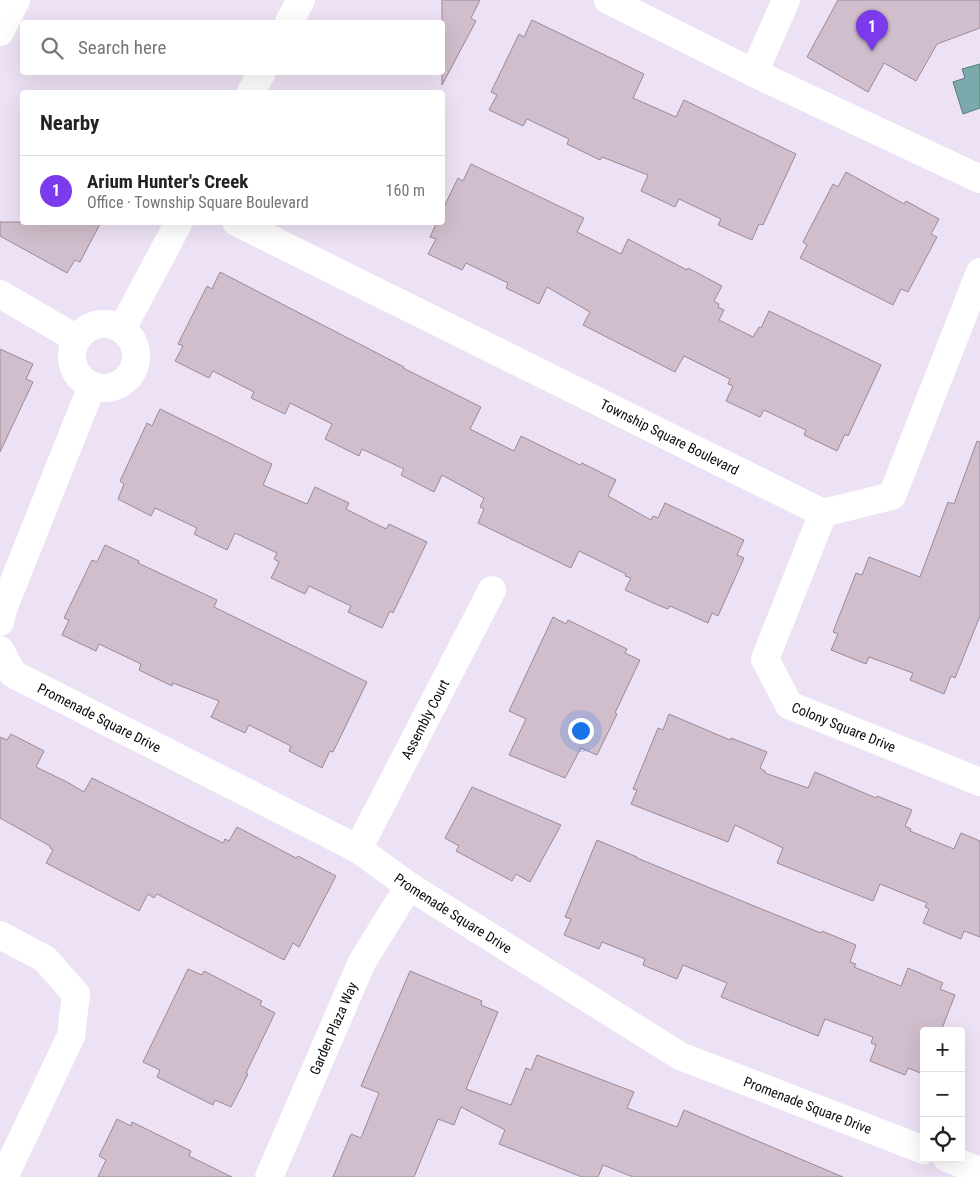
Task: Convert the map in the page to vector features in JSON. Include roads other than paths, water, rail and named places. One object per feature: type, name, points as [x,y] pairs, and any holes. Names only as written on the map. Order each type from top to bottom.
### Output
[{"type":"street","points":[[0,32],[16,0]]},
{"type":"street","points":[[290,20],[301,0]]},
{"type":"street","points":[[608,0],[754,73],[980,179]]},
{"type":"street","points":[[754,73],[786,0]]},
{"type":"street","points":[[252,90],[260,75]]},
{"type":"street","points":[[122,329],[177,225]]},
{"type":"street","name":"Township Square Boulevard","points":[[242,225],[823,513]]},
{"type":"street","points":[[823,513],[892,496],[980,272]]},
{"type":"street","points":[[0,294],[77,339]]},
{"type":"street","points":[[112,325],[122,329],[134,345],[136,356],[130,375],[113,387],[92,386],[84,381],[74,366],[72,357],[77,339],[92,326],[112,325]]},
{"type":"street","points":[[0,622],[3,609],[92,386]]},
{"type":"street","name":"Colony Square Drive","points":[[823,513],[765,659],[789,705],[980,782]]},
{"type":"street","name":"Assembly Court","points":[[358,848],[492,590]]},
{"type":"street","name":"Promenade Square Drive","points":[[0,650],[13,674],[358,848],[409,886],[680,1056],[920,1148]]},
{"type":"street","name":"Garden Plaza Way","points":[[270,1177],[362,962],[409,886]]},
{"type":"street","points":[[0,935],[45,959],[76,994],[71,1036],[4,1177]]},
{"type":"street","points":[[957,1162],[980,1171]]},
{"type":"place","name":"Arium Hunter's Creek","points":[[872,51]]}]
